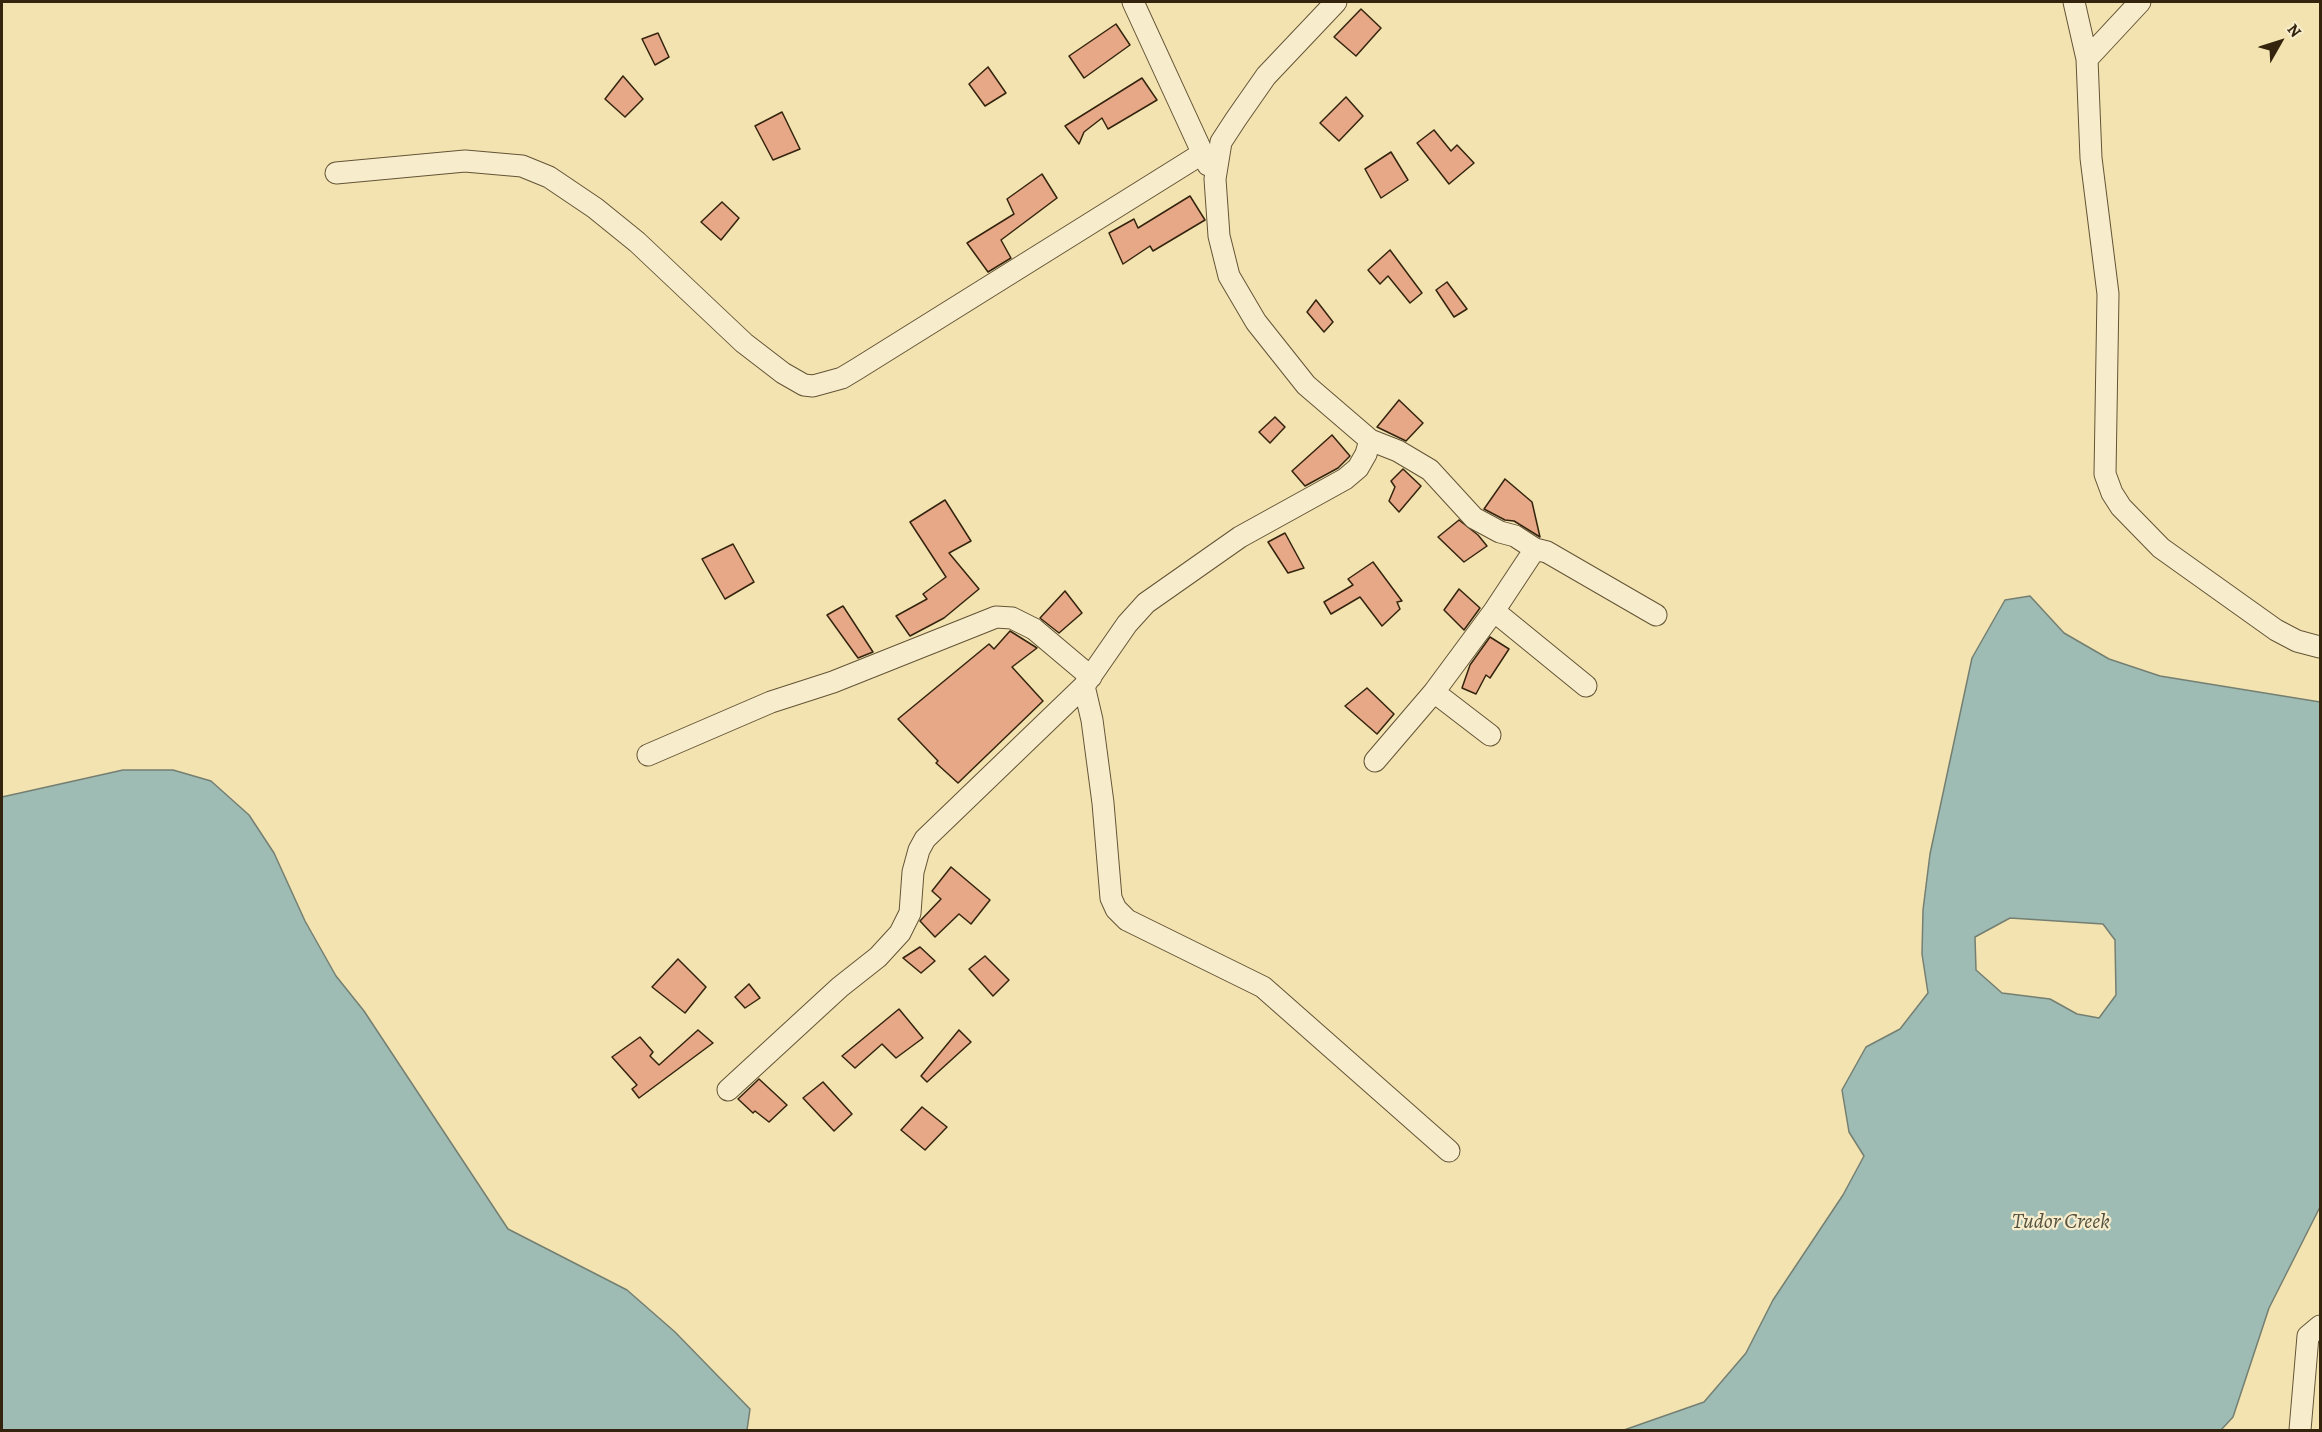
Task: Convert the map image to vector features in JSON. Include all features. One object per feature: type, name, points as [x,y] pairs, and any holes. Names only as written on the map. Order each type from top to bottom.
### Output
[{"type":"street","points":[[1133,2],[1215,179]]},
{"type":"street","points":[[1336,2],[1266,76],[1221,142],[1215,179],[1222,256],[1234,285],[1256,322],[1306,385],[1370,440],[1398,451],[1430,470],[1474,518],[1500,532],[1515,536],[1536,549],[1547,552],[1656,615]]},
{"type":"street","points":[[2074,2],[2087,59],[2091,158],[2108,294],[2105,474],[2112,493],[2121,507],[2161,548],[2276,630],[2297,641],[2320,647]]},
{"type":"street","points":[[2087,59],[2140,2]]},
{"type":"street","points":[[336,173],[465,161],[522,166],[549,177],[596,208],[637,242],[744,343],[783,373],[804,385],[813,386],[850,373],[1203,153]]},
{"type":"street","points":[[728,1090],[840,987],[878,957],[900,933],[910,913],[914,872],[919,850],[925,839],[946,816],[1087,682],[1127,624],[1146,603],[1240,537],[1345,479],[1362,461],[1370,440]]},
{"type":"street","points":[[1375,761],[1434,692],[1536,549]]},
{"type":"street","points":[[1494,610],[1586,686]]},
{"type":"street","points":[[648,755],[771,702],[833,682],[996,617],[1012,618],[1034,629],[1087,682],[1103,803],[1111,898],[1116,909],[1127,920],[1263,987],[1312,1033],[1449,1152]]},
{"type":"street","points":[[1434,692],[1490,735]]},
{"type":"street","points":[[2300,1431],[2308,1336],[2320,1326]]},
{"type":"water","name":"Tudor Creek","points":[[2030,596],[2064,633],[2109,659],[2160,676],[2320,702],[2320,1207],[2269,1308],[2233,1417],[2221,1430],[1624,1430],[1704,1402],[1746,1353],[1773,1300],[1843,1195],[1864,1156],[1849,1132],[1842,1090],[1866,1047],[1900,1029],[1928,993],[1922,954],[1923,910],[1930,854],[1972,658],[2005,600]],"holes":[[[2010,918],[2103,924],[2115,940],[2116,995],[2099,1018],[2077,1014],[2050,999],[2002,993],[1976,970],[1975,937]]]},
{"type":"water","points":[[123,770],[173,770],[211,781],[249,815],[274,853],[305,921],[336,976],[364,1011],[508,1229],[627,1290],[675,1332],[750,1409],[747,1430],[2,1430],[2,797]]},
{"type":"building","points":[[1361,9],[1381,28],[1356,56],[1334,37]]},
{"type":"building","points":[[1116,24],[1130,45],[1084,78],[1069,56]]},
{"type":"building","points":[[658,33],[669,57],[655,65],[642,39]]},
{"type":"building","points":[[988,67],[1006,93],[985,106],[969,84]]},
{"type":"building","points":[[623,76],[643,99],[625,117],[605,99]]},
{"type":"building","points":[[1142,78],[1157,100],[1108,129],[1102,118],[1084,132],[1079,144],[1065,126]]},
{"type":"building","points":[[1346,97],[1363,116],[1339,141],[1320,123]]},
{"type":"building","points":[[782,112],[800,149],[773,160],[755,126]]},
{"type":"building","points":[[1434,130],[1451,151],[1457,145],[1474,163],[1449,184],[1417,143]]},
{"type":"building","points":[[1391,152],[1408,180],[1381,198],[1365,169]]},
{"type":"building","points":[[1042,174],[1057,198],[1001,240],[1011,258],[988,272],[967,243],[1014,214],[1007,199]]},
{"type":"building","points":[[1190,196],[1205,220],[1153,251],[1150,246],[1123,264],[1109,233],[1134,219],[1138,228]]},
{"type":"building","points":[[722,202],[739,218],[721,240],[701,222]]},
{"type":"building","points":[[1390,250],[1422,293],[1410,303],[1388,276],[1380,284],[1368,270]]},
{"type":"building","points":[[1447,282],[1467,309],[1454,317],[1436,290]]},
{"type":"building","points":[[1316,300],[1333,322],[1324,332],[1307,312]]},
{"type":"building","points":[[1399,400],[1423,423],[1406,441],[1377,427]]},
{"type":"building","points":[[1275,417],[1285,427],[1270,443],[1259,432]]},
{"type":"building","points":[[1332,435],[1350,456],[1338,468],[1305,486],[1292,471]]},
{"type":"building","points":[[1403,469],[1421,486],[1399,512],[1389,501],[1395,487],[1391,481]]},
{"type":"building","points":[[1505,479],[1532,502],[1540,537],[1514,521],[1505,520],[1484,509]]},
{"type":"building","points":[[945,500],[971,541],[949,553],[979,589],[944,618],[910,636],[896,616],[927,599],[923,594],[946,577],[910,522]]},
{"type":"building","points":[[1459,520],[1478,535],[1487,546],[1464,562],[1438,537]]},
{"type":"building","points":[[1285,533],[1304,568],[1288,573],[1268,542]]},
{"type":"building","points":[[733,544],[754,582],[725,599],[702,559]]},
{"type":"building","points":[[1373,562],[1402,601],[1397,602],[1400,609],[1382,626],[1360,597],[1331,614],[1324,602],[1353,585],[1348,579]]},
{"type":"building","points":[[1459,589],[1480,608],[1464,630],[1444,610]]},
{"type":"building","points":[[1065,591],[1082,613],[1059,633],[1040,618]]},
{"type":"building","points":[[843,606],[873,652],[858,658],[827,615]]},
{"type":"building","points":[[1010,631],[1037,648],[1012,667],[1043,701],[958,783],[936,763],[938,761],[898,719],[989,644],[994,649]]},
{"type":"building","points":[[1490,637],[1509,649],[1490,678],[1486,675],[1476,694],[1462,688],[1470,665]]},
{"type":"building","points":[[1367,688],[1394,714],[1377,734],[1345,706]]},
{"type":"building","points":[[951,867],[990,900],[971,924],[959,914],[935,937],[920,921],[941,899],[932,891]]},
{"type":"building","points":[[920,947],[935,961],[921,973],[903,958]]},
{"type":"building","points":[[985,956],[1009,980],[993,996],[969,969]]},
{"type":"building","points":[[678,959],[706,987],[685,1013],[652,987]]},
{"type":"building","points":[[749,984],[760,998],[745,1008],[735,997]]},
{"type":"building","points":[[899,1009],[923,1038],[896,1058],[882,1044],[855,1068],[842,1056]]},
{"type":"building","points":[[698,1030],[713,1043],[639,1098],[632,1089],[637,1085],[612,1057],[640,1037],[653,1052],[650,1056],[659,1065]]},
{"type":"building","points":[[959,1030],[971,1042],[927,1082],[921,1076]]},
{"type":"building","points":[[759,1079],[787,1105],[769,1122],[755,1111],[753,1113],[738,1099]]},
{"type":"building","points":[[823,1082],[852,1114],[834,1131],[803,1098]]},
{"type":"building","points":[[922,1107],[947,1127],[925,1150],[901,1130]]}]
